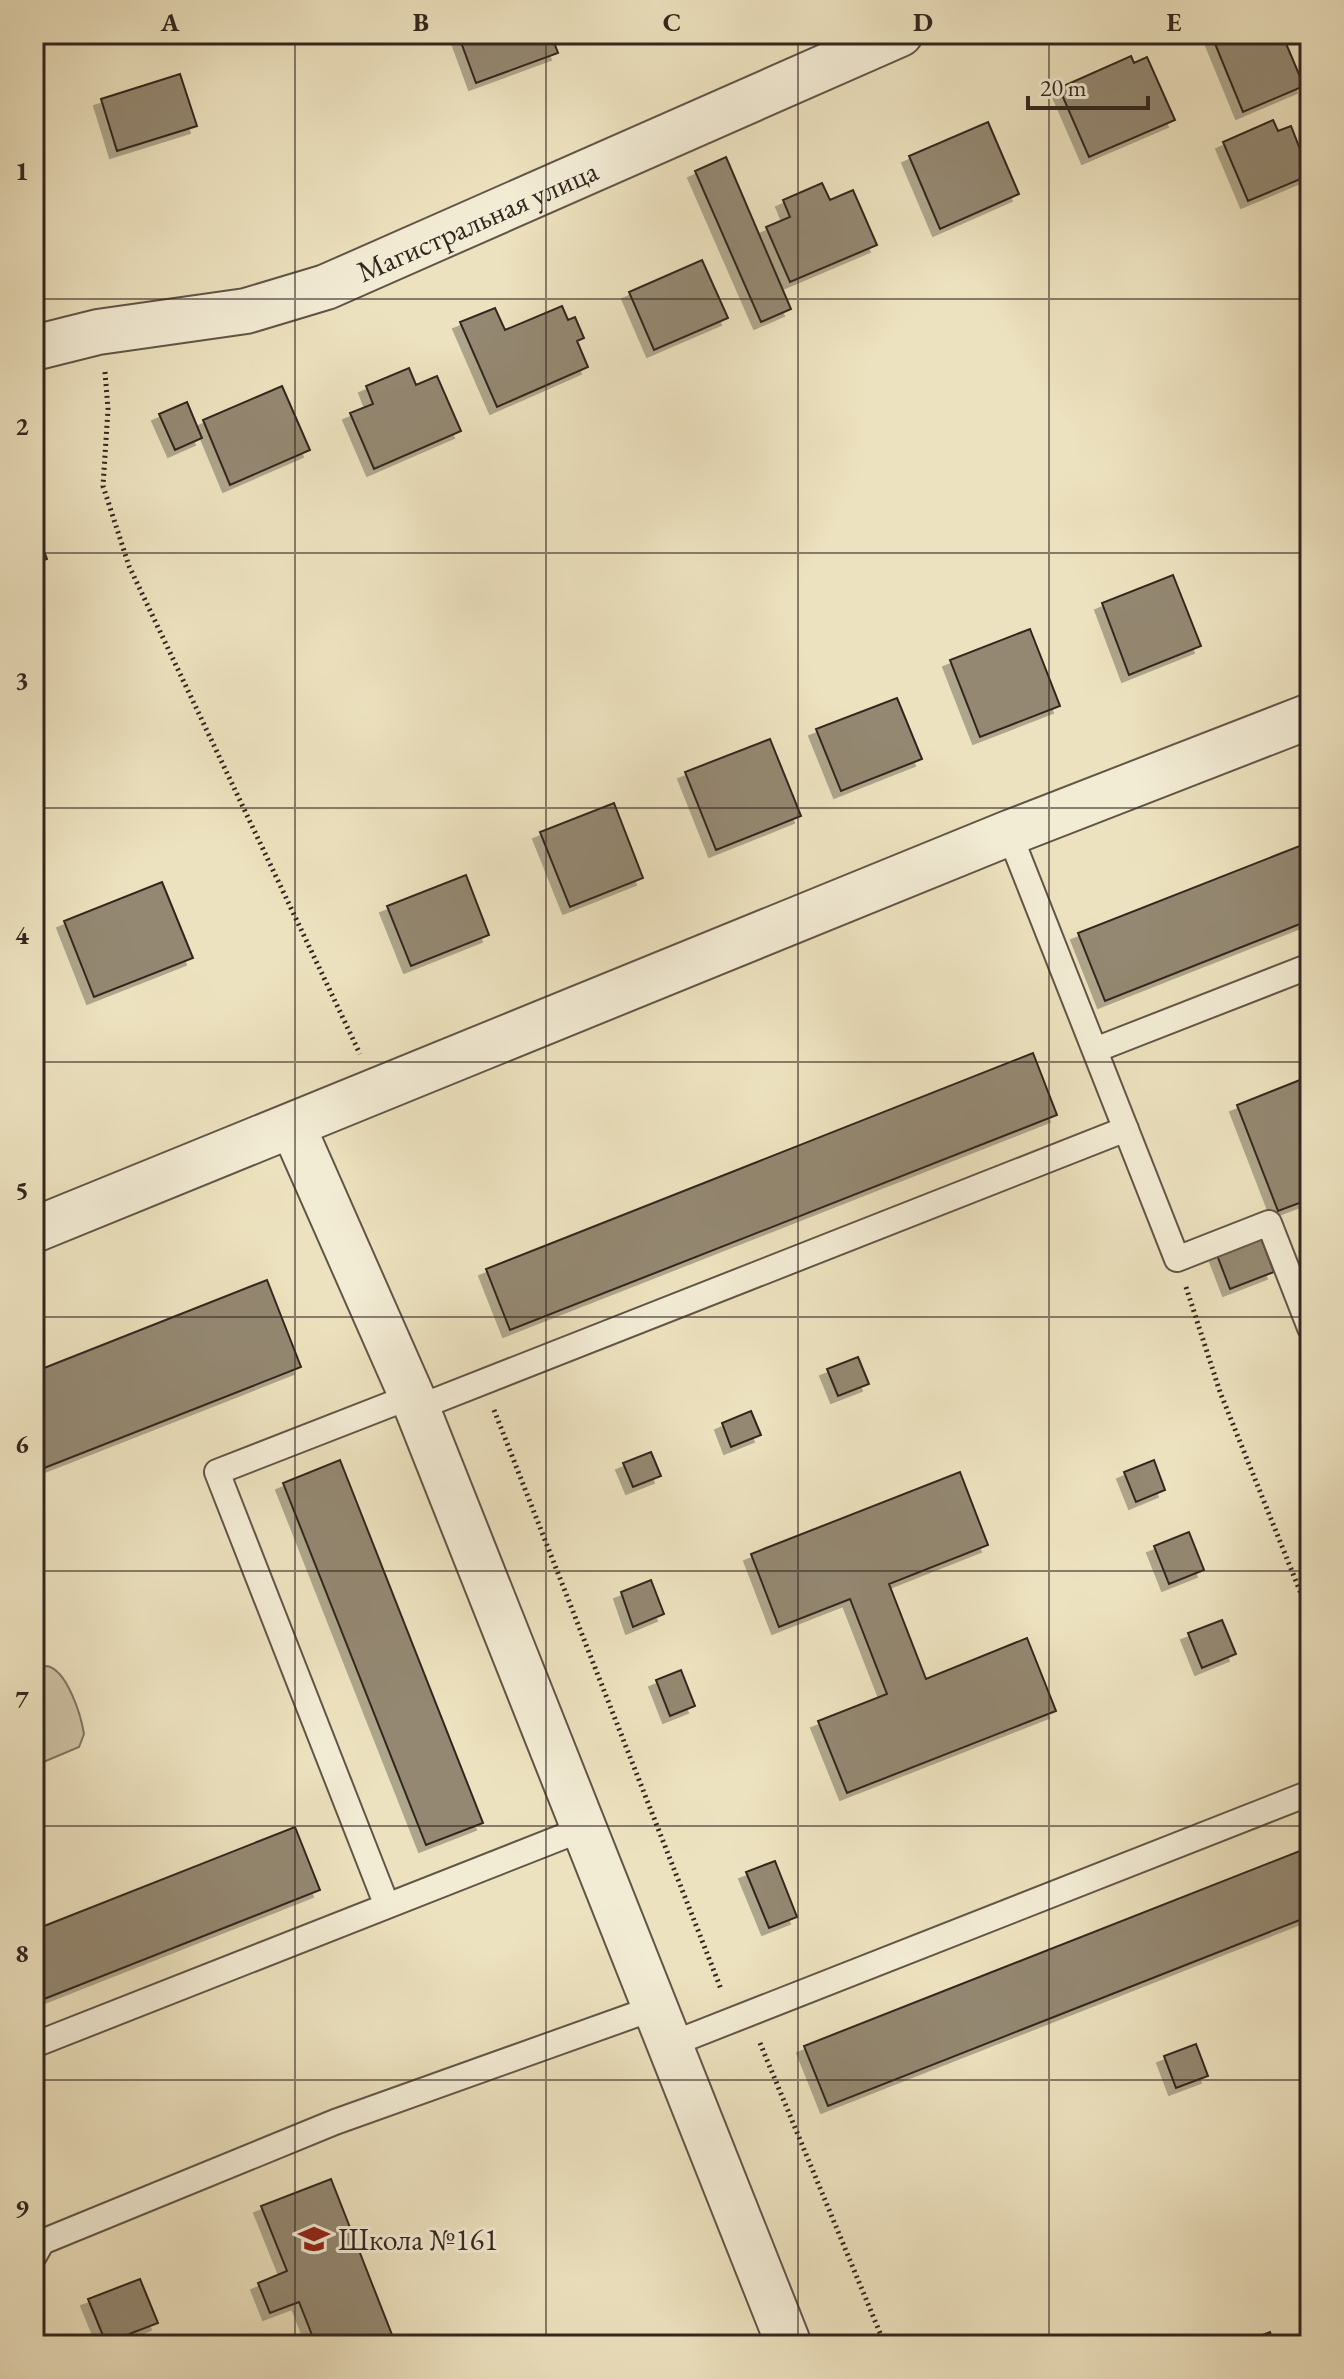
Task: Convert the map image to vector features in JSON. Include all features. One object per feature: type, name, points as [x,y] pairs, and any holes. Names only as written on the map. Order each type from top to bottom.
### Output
[{"type":"street","name":"Магистральная улица","points":[[34,348],[98,332],[246,311],[326,287],[900,34]]},
{"type":"street","points":[[34,1230],[1009,833],[1310,716]]},
{"type":"street","points":[[293,1127],[414,1402],[789,2345]]},
{"type":"lane","points":[[1009,833],[1177,1259],[1269,1223],[1310,1328]]},
{"type":"lane","points":[[1095,1050],[1310,966]]},
{"type":"lane","points":[[387,1906],[217,1472],[482,1381],[1126,1129]]},
{"type":"lane","points":[[34,2256],[42,2242],[335,2122],[662,2027],[741,2017],[1310,1793]]},
{"type":"lane","points":[[34,2045],[585,1828]]},
{"type":"path","points":[[98,332],[105,367],[108,409],[103,486],[129,566],[377,1091]]},
{"type":"path","points":[[1177,1259],[1220,1392],[1310,1616]]},
{"type":"path","points":[[482,1381],[741,2017],[885,2345]]},
{"type":"shaded area","points":[[47,1666],[54,1669],[67,1684],[84,1734],[79,1747],[34,1766],[34,1669]]},
{"type":"building","points":[[458,34],[551,34],[558,53],[476,83]]},
{"type":"building","points":[[1211,34],[1282,34],[1304,86],[1243,112]]},
{"type":"building","points":[[1131,56],[1134,63],[1147,57],[1175,120],[1089,157],[1059,88]]},
{"type":"building","points":[[180,74],[197,126],[117,151],[101,99]]},
{"type":"building","points":[[1273,120],[1278,131],[1291,126],[1310,175],[1248,201],[1223,142]]},
{"type":"building","points":[[988,122],[1019,194],[940,229],[909,156]]},
{"type":"building","points":[[726,157],[791,309],[761,322],[695,171]]},
{"type":"building","points":[[822,183],[830,200],[853,190],[877,245],[790,282],[766,227],[790,217],[783,200]]},
{"type":"building","points":[[702,260],[728,318],[654,350],[629,292]]},
{"type":"building","points":[[562,306],[568,320],[575,317],[584,338],[577,341],[588,367],[497,407],[460,322],[495,308],[505,330]]},
{"type":"building","points":[[409,368],[416,385],[437,376],[461,431],[374,469],[350,413],[373,404],[366,386]]},
{"type":"building","points":[[282,386],[310,450],[230,485],[203,420]]},
{"type":"building","points":[[187,402],[202,438],[175,450],[159,414]]},
{"type":"building","points":[[34,526],[47,559],[34,564]]},
{"type":"building","points":[[1173,575],[1201,646],[1129,675],[1102,603]]},
{"type":"building","points":[[1030,629],[1060,706],[980,737],[950,660]]},
{"type":"building","points":[[897,698],[922,759],[841,791],[816,729]]},
{"type":"building","points":[[770,739],[801,816],[716,850],[685,772]]},
{"type":"building","points":[[614,803],[643,878],[570,907],[540,832]]},
{"type":"building","points":[[1310,842],[1310,920],[1105,1001],[1078,933]]},
{"type":"building","points":[[466,875],[489,935],[411,966],[387,906]]},
{"type":"building","points":[[162,882],[193,958],[94,997],[64,921]]},
{"type":"building","points":[[1033,1053],[1057,1115],[510,1330],[486,1269]]},
{"type":"building","points":[[1310,1076],[1310,1208],[1307,1200],[1278,1211],[1237,1105]]},
{"type":"building","points":[[1261,1238],[1274,1272],[1230,1289],[1217,1255]]},
{"type":"building","points":[[267,1280],[301,1367],[34,1472],[34,1372]]},
{"type":"building","points":[[858,1357],[869,1384],[838,1396],[827,1369]]},
{"type":"building","points":[[751,1411],[761,1435],[731,1447],[722,1423]]},
{"type":"building","points":[[651,1452],[661,1476],[633,1487],[623,1463]]},
{"type":"building","points":[[340,1460],[483,1823],[426,1845],[283,1483]]},
{"type":"building","points":[[1154,1460],[1165,1490],[1136,1502],[1124,1472]]},
{"type":"building","points":[[960,1472],[988,1545],[889,1584],[926,1679],[1027,1638],[1056,1711],[847,1793],[818,1721],[887,1694],[850,1599],[779,1627],[751,1554]]},
{"type":"building","points":[[1189,1532],[1204,1570],[1169,1584],[1154,1546]]},
{"type":"building","points":[[651,1580],[664,1614],[633,1627],[621,1592]]},
{"type":"building","points":[[1222,1620],[1236,1654],[1202,1668],[1188,1633]]},
{"type":"building","points":[[681,1670],[695,1706],[670,1716],[656,1680]]},
{"type":"building","points":[[295,1827],[320,1890],[34,2003],[34,1930]]},
{"type":"building","points":[[1310,1847],[1310,1916],[828,2106],[804,2046]]},
{"type":"building","points":[[775,1861],[797,1917],[769,1928],[746,1872]]},
{"type":"building","points":[[1196,2044],[1208,2076],[1176,2088],[1164,2056]]},
{"type":"building","name":"Школа №161","points":[[331,2179],[396,2345],[316,2345],[299,2302],[270,2313],[258,2283],[287,2271],[261,2206]]},
{"type":"building","points":[[140,2279],[158,2323],[106,2343],[88,2299]]},
{"type":"building","points":[[1270,2332],[1275,2345],[1237,2345]]},
{"type":"place","name":"Школа №161","points":[[314,2239]]}]
